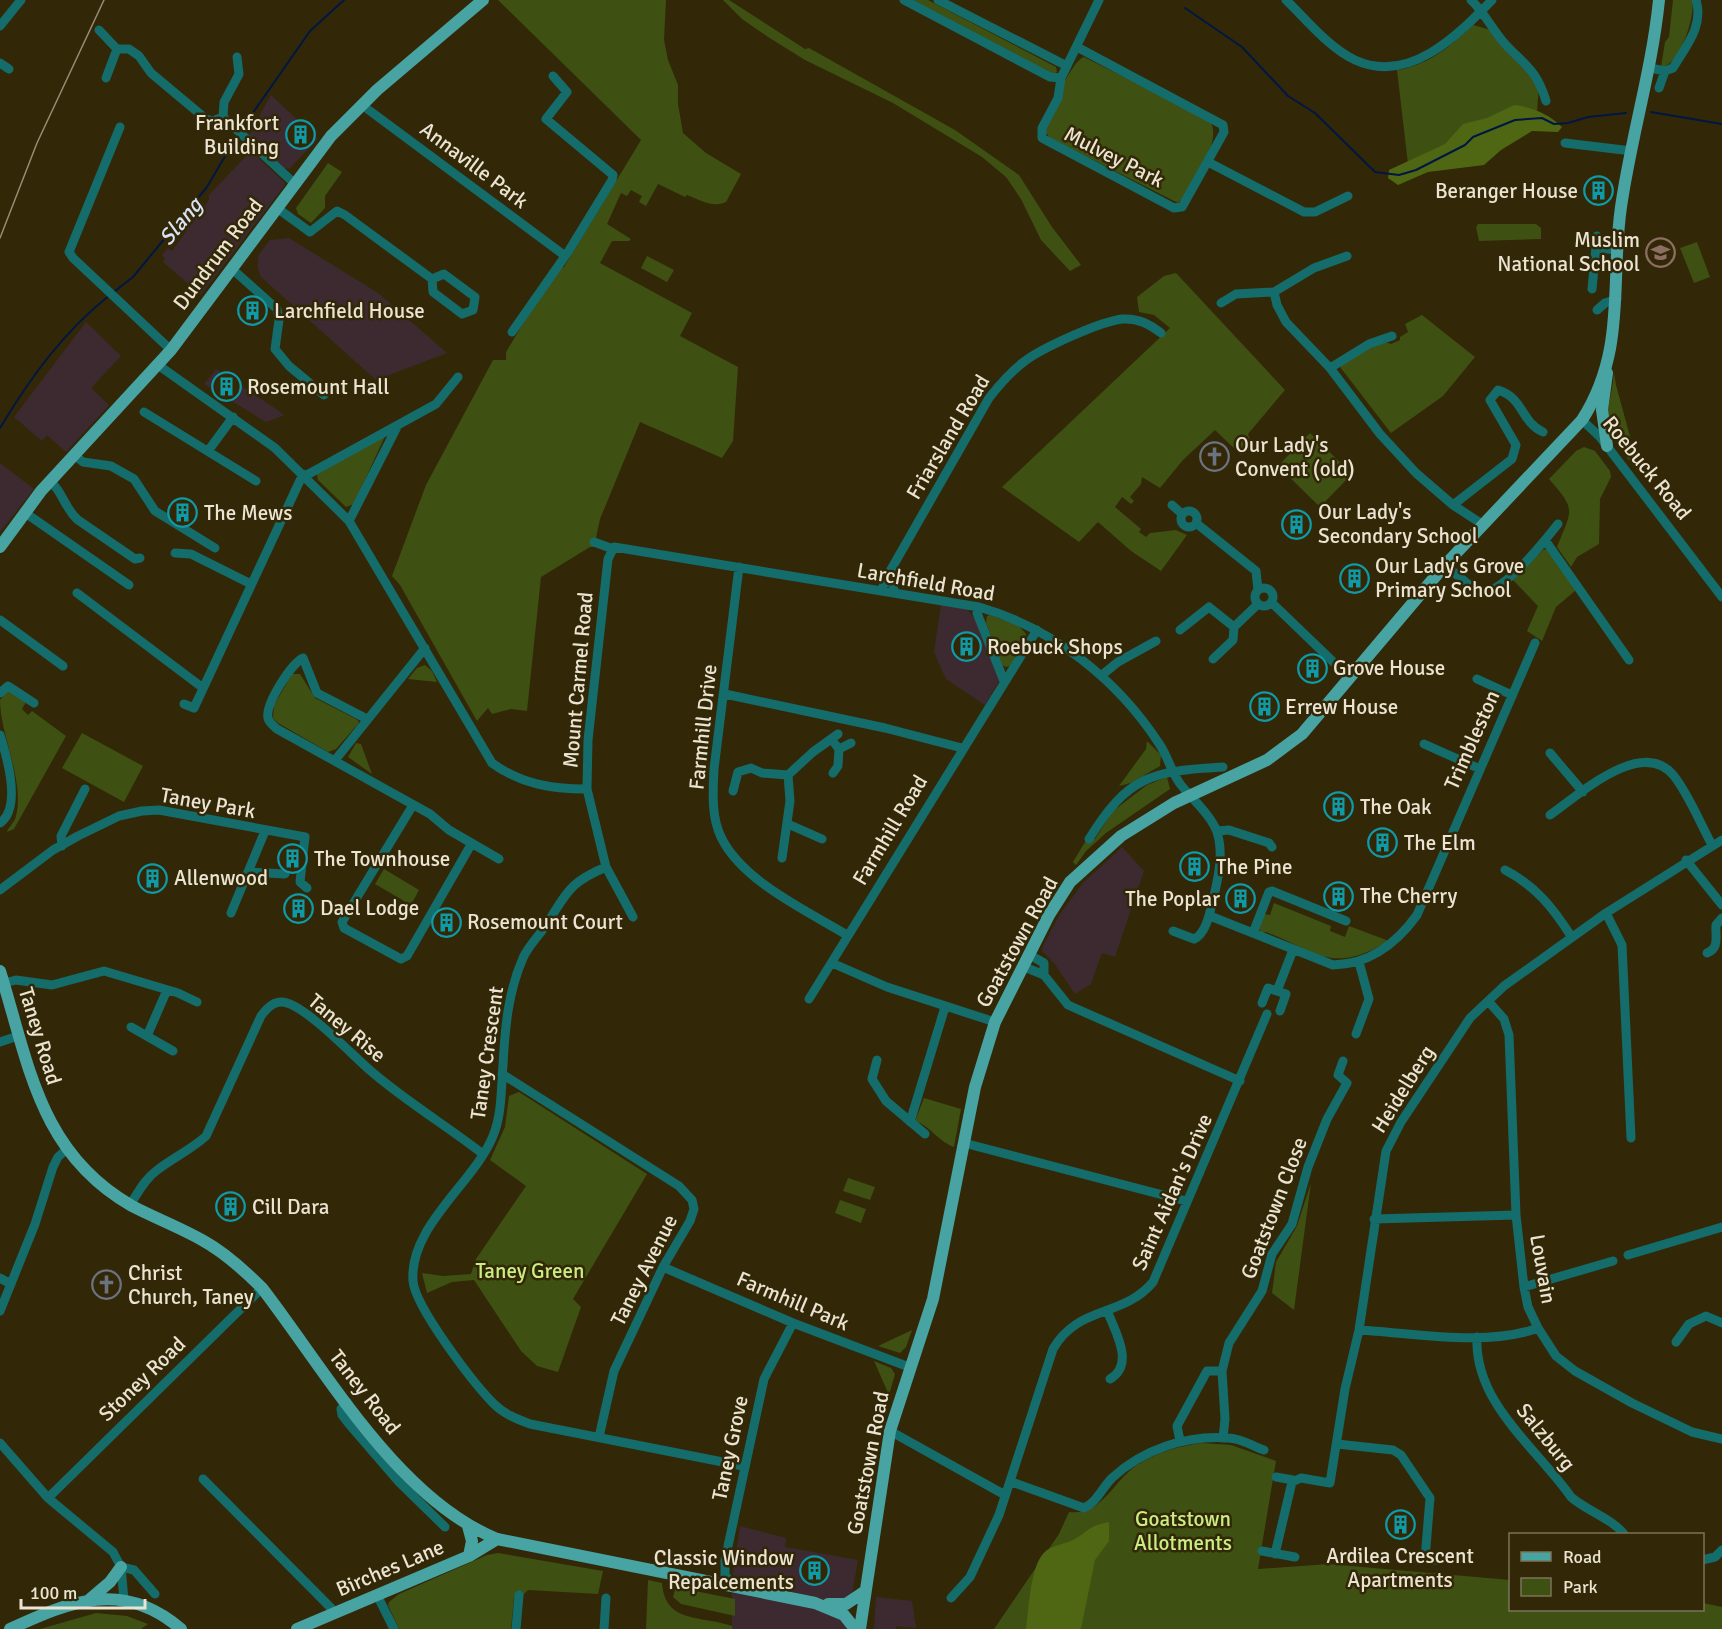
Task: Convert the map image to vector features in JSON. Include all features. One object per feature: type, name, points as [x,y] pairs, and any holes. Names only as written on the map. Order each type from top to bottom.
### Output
[{"type":"main road","name":"Dundrum Road","points":[[0,547],[24,512],[50,481],[171,350],[331,136],[362,105],[483,0]]},
{"type":"main road","name":"Roebuck Road","points":[[1582,420],[1596,394],[1606,363],[1617,298],[1621,207],[1650,68],[1659,0]]},
{"type":"main road","points":[[1606,363],[1606,391],[1602,416],[1607,446]]},
{"type":"main road","name":"Goatstown Road","points":[[858,1629],[890,1431],[933,1299],[975,1087],[995,1022],[1028,954],[1065,890],[1088,863],[1137,824],[1191,795],[1233,778],[1281,751],[1302,734],[1445,565],[1582,420]]},
{"type":"main road","name":"Taney Road","points":[[2,977],[18,1036],[41,1105],[67,1149],[88,1172],[130,1205],[210,1245],[262,1288],[347,1402],[408,1476],[442,1508],[468,1526],[497,1539],[815,1603],[844,1615],[858,1629]]},
{"type":"main road","points":[[468,1526],[472,1541],[469,1556]]},
{"type":"main road","name":"Birches Lane","points":[[297,1629],[469,1556],[497,1539]]},
{"type":"main road","points":[[90,1599],[110,1582],[121,1567]]},
{"type":"main road","points":[[815,1603],[846,1604],[864,1592]]},
{"type":"main road","points":[[10,1629],[60,1606],[90,1599],[124,1600],[149,1608],[180,1629]]},
{"type":"street","points":[[0,26],[21,0]]},
{"type":"street","points":[[904,0],[1050,77],[1061,78]]},
{"type":"street","points":[[938,0],[1066,66]]},
{"type":"street","points":[[1077,47],[1099,0]]},
{"type":"street","points":[[1286,0],[1330,42],[1354,60],[1376,66],[1418,60],[1451,39],[1492,0]]},
{"type":"street","points":[[1471,0],[1482,10],[1505,44],[1539,79],[1546,101]]},
{"type":"street","points":[[1650,68],[1665,71],[1673,68],[1698,24],[1700,13],[1696,0]]},
{"type":"street","points":[[99,30],[117,49],[129,49],[139,56],[151,73],[206,119],[213,121],[223,117]]},
{"type":"street","name":"Mulvey Park","points":[[1077,47],[1219,122],[1224,132],[1185,205],[1174,208],[1042,138],[1041,131],[1058,98],[1061,78],[1077,47]]},
{"type":"street","points":[[106,78],[117,49]]},
{"type":"street","points":[[237,57],[239,74],[222,108],[223,117],[295,184]]},
{"type":"street","points":[[0,63],[9,69]]},
{"type":"street","points":[[1659,88],[1665,71]]},
{"type":"street","points":[[512,332],[612,180],[612,175],[546,119],[567,92],[553,76]]},
{"type":"street","name":"Annaville Park","points":[[362,105],[564,255]]},
{"type":"street","points":[[120,127],[69,252],[171,350]]},
{"type":"street","points":[[1565,143],[1632,151]]},
{"type":"street","points":[[1208,162],[1304,212],[1315,212],[1348,196]]},
{"type":"street","points":[[276,208],[310,232],[337,211],[432,279]]},
{"type":"street","points":[[1592,289],[1597,236]]},
{"type":"street","points":[[1596,248],[1618,250]]},
{"type":"street","points":[[1221,303],[1236,294],[1274,292],[1314,268],[1347,256]]},
{"type":"street","points":[[231,268],[277,309],[279,320],[275,349],[289,366],[324,395]]},
{"type":"street","points":[[444,274],[475,297],[473,310],[462,314],[454,309],[433,292],[432,279],[444,274]]},
{"type":"street","points":[[1274,292],[1276,305],[1286,322],[1330,368],[1380,434],[1416,473],[1453,505],[1482,524]]},
{"type":"street","points":[[1597,310],[1605,303],[1617,298]]},
{"type":"street","name":"Friarsland Road","points":[[882,591],[889,573],[989,398],[1008,375],[1026,359],[1060,342],[1121,319],[1144,322],[1161,333]]},
{"type":"street","points":[[1330,368],[1369,344],[1392,336]]},
{"type":"street","points":[[158,365],[275,448],[349,521],[492,763],[509,775],[554,788],[587,789]]},
{"type":"street","points":[[184,704],[194,708],[250,584],[304,475],[436,404],[458,377]]},
{"type":"street","points":[[192,389],[197,379]]},
{"type":"street","points":[[1453,505],[1512,459],[1515,445],[1490,400],[1498,390],[1517,401],[1530,426],[1542,432]]},
{"type":"street","points":[[144,412],[256,481]]},
{"type":"street","points":[[208,451],[233,417]]},
{"type":"street","name":"Roebuck Road","points":[[1582,420],[1607,446],[1722,597]]},
{"type":"street","points":[[349,521],[399,424]]},
{"type":"street","points":[[74,455],[83,462],[111,466],[134,479],[147,503],[155,511],[215,548]]},
{"type":"street","points":[[50,481],[61,492],[70,513],[78,520],[135,559],[140,558]]},
{"type":"street","points":[[1172,505],[1182,514],[1192,512],[1197,518],[1196,523],[1256,571],[1258,590],[1255,595],[1258,604],[1265,607],[1272,603]]},
{"type":"street","points":[[24,512],[129,585]]},
{"type":"street","points":[[1445,565],[1480,594],[1487,593],[1500,586],[1558,524]]},
{"type":"street","points":[[1545,540],[1629,660]]},
{"type":"street","name":"Larchfield Road","points":[[594,542],[614,548],[979,607],[1017,620],[1037,630],[1102,675],[1159,743],[1180,784],[1191,795]]},
{"type":"street","name":"Mount Carmel Road","points":[[614,548],[608,559],[593,690],[587,789],[606,867],[633,917]]},
{"type":"street","points":[[175,553],[191,554],[250,584]]},
{"type":"street","name":"Farmhill Drive","points":[[739,567],[714,770],[713,801],[721,838],[741,865],[754,876],[847,935]]},
{"type":"street","points":[[889,573],[895,593]]},
{"type":"street","points":[[1258,590],[1264,588],[1272,591],[1272,603],[1350,678]]},
{"type":"street","points":[[77,593],[203,688]]},
{"type":"street","points":[[1180,630],[1217,600]]},
{"type":"street","points":[[1213,659],[1233,640],[1234,627],[1258,604]]},
{"type":"street","points":[[979,607],[977,613],[1004,681]]},
{"type":"street","points":[[1209,608],[1234,627]]},
{"type":"street","points":[[0,620],[63,666]]},
{"type":"street","name":"Farmhill Road","points":[[809,999],[1037,630]]},
{"type":"street","points":[[1102,675],[1118,662],[1156,641]]},
{"type":"street","name":"Trimbleston","points":[[1209,916],[1333,964],[1359,962],[1374,956],[1402,935],[1417,915],[1534,643]]},
{"type":"street","points":[[336,759],[425,648]]},
{"type":"street","points":[[367,719],[317,693],[303,658],[291,668],[269,705],[268,718],[271,723],[336,759],[499,859]]},
{"type":"street","points":[[1477,679],[1512,695]]},
{"type":"street","points":[[0,693],[8,686],[34,703]]},
{"type":"street","points":[[725,694],[885,728],[962,748]]},
{"type":"street","points":[[0,735],[12,807],[0,823]]},
{"type":"street","points":[[788,776],[834,736],[839,749],[838,766],[833,773]]},
{"type":"street","points":[[839,749],[851,743]]},
{"type":"street","points":[[1424,744],[1480,769]]},
{"type":"street","points":[[1550,753],[1583,792]]},
{"type":"street","points":[[1550,816],[1624,766],[1646,761],[1659,764],[1675,777],[1712,845]]},
{"type":"street","points":[[1089,839],[1105,814],[1125,793],[1154,775],[1174,770],[1222,767]]},
{"type":"street","points":[[733,791],[738,772],[751,768],[762,773],[788,776]]},
{"type":"street","points":[[782,858],[790,801],[788,776]]},
{"type":"street","points":[[62,846],[61,836],[86,789]]},
{"type":"street","points":[[1173,931],[1194,939],[1198,938],[1209,916],[1218,878],[1220,849],[1217,831],[1191,795]]},
{"type":"street","points":[[413,805],[342,922],[344,928],[401,960],[407,956],[472,843]]},
{"type":"street","name":"Taney Park","points":[[0,890],[62,846],[119,816],[159,810],[305,837],[300,882],[307,888]]},
{"type":"street","points":[[788,824],[822,839]]},
{"type":"street","points":[[1217,831],[1229,830],[1269,843],[1272,847]]},
{"type":"street","points":[[231,913],[265,831]]},
{"type":"street","name":"Heidelberg","points":[[1293,1480],[1301,1478],[1330,1483],[1345,1389],[1359,1330],[1386,1151],[1401,1122],[1470,1018],[1504,986],[1572,936],[1686,860],[1722,840]]},
{"type":"street","points":[[1686,860],[1722,905]]},
{"type":"street","name":"Taney Crescent","points":[[606,867],[575,882],[524,956],[513,984],[505,1025],[497,1126],[483,1154],[425,1235],[415,1257],[413,1283],[419,1304],[494,1405],[511,1416],[530,1424],[743,1466]]},
{"type":"street","points":[[1505,870],[1523,880],[1548,902],[1572,936]]},
{"type":"street","points":[[248,872],[285,874]]},
{"type":"street","points":[[1252,933],[1269,892],[1272,891],[1346,921]]},
{"type":"street","points":[[1606,913],[1622,945],[1631,1138]]},
{"type":"street","points":[[1707,953],[1716,945],[1716,925],[1722,918]]},
{"type":"street","points":[[1277,991],[1293,950]]},
{"type":"street","points":[[1028,954],[1044,963],[1044,975]]},
{"type":"street","points":[[1356,1034],[1369,999],[1359,962]]},
{"type":"street","points":[[832,963],[887,987],[995,1022]]},
{"type":"street","points":[[1022,966],[1044,975],[1068,1005],[1240,1082]]},
{"type":"street","points":[[2,977],[52,985],[104,971],[167,990],[197,1002]]},
{"type":"street","points":[[1262,1003],[1268,988],[1286,994],[1280,1011]]},
{"type":"street","points":[[147,1036],[167,990]]},
{"type":"street","name":"Louvain","points":[[1488,1001],[1504,1019],[1509,1035],[1516,1215],[1524,1287],[1538,1328],[1556,1356],[1575,1371],[1632,1403],[1692,1432],[1722,1439]]},
{"type":"street","name":"Taney Rise","points":[[130,1205],[143,1184],[155,1171],[206,1136],[261,1016],[266,1009],[281,1002],[290,1004],[330,1034],[373,1073],[483,1154]]},
{"type":"street","points":[[910,1122],[945,1007]]},
{"type":"street","name":"Saint Aidan's Drive","points":[[951,1599],[960,1591],[982,1554],[1012,1482],[1053,1349],[1067,1328],[1078,1321],[1127,1304],[1153,1282],[1267,1014]]},
{"type":"street","points":[[131,1027],[173,1051]]},
{"type":"street","points":[[0,1042],[18,1036]]},
{"type":"street","points":[[877,1060],[872,1078],[886,1101],[925,1134]]},
{"type":"street","name":"Goatstown Close","points":[[1223,1438],[1226,1419],[1222,1371],[1229,1343],[1262,1291],[1272,1254],[1292,1224],[1308,1167],[1327,1119],[1347,1083],[1338,1075],[1343,1061]]},
{"type":"street","name":"Taney Avenue","points":[[502,1074],[688,1192],[693,1209],[690,1221],[663,1267],[614,1371],[599,1437]]},
{"type":"street","points":[[964,1143],[1186,1201]]},
{"type":"street","points":[[0,1311],[35,1224],[53,1167],[58,1156],[67,1149]]},
{"type":"street","points":[[1374,1219],[1516,1215]]},
{"type":"street","points":[[1628,1255],[1722,1227]]},
{"type":"street","points":[[1524,1287],[1613,1261]]},
{"type":"street","name":"Farmhill Park","points":[[663,1267],[793,1323],[909,1367]]},
{"type":"street","points":[[0,1278],[11,1284]]},
{"type":"street","name":"Stoney Road","points":[[48,1498],[262,1288]]},
{"type":"street","points":[[1107,1310],[1121,1341],[1121,1364],[1116,1376],[1110,1379]]},
{"type":"street","points":[[1676,1342],[1689,1324],[1706,1316],[1722,1323]]},
{"type":"street","name":"Taney Grove","points":[[733,1586],[725,1575],[724,1560],[743,1466],[764,1379],[793,1323]]},
{"type":"street","points":[[1359,1330],[1477,1337],[1523,1334],[1538,1328]]},
{"type":"street","name":"Salzburg","points":[[1477,1337],[1476,1355],[1481,1376],[1493,1401],[1571,1497],[1584,1509],[1617,1526],[1623,1533]]},
{"type":"street","points":[[1180,1441],[1177,1426],[1207,1371],[1222,1371]]},
{"type":"street","points":[[347,1402],[341,1409],[342,1415],[399,1482],[445,1527]]},
{"type":"street","points":[[890,1431],[1005,1495]]},
{"type":"street","points":[[1012,1482],[1084,1509],[1091,1505],[1112,1479],[1135,1460],[1180,1441],[1236,1439],[1264,1450]]},
{"type":"street","points":[[0,1443],[48,1498],[110,1548],[121,1567],[124,1600]]},
{"type":"street","points":[[1337,1444],[1393,1450],[1401,1455],[1430,1498],[1425,1559]]},
{"type":"street","points":[[1275,1554],[1281,1518],[1293,1480],[1276,1476]]},
{"type":"street","points":[[203,1479],[336,1613]]},
{"type":"street","points":[[1704,1560],[1715,1557],[1722,1550]]},
{"type":"street","points":[[1262,1551],[1295,1557]]},
{"type":"street","points":[[1412,1558],[1436,1560]]},
{"type":"street","points":[[121,1567],[134,1570],[155,1594]]},
{"type":"street","points":[[377,1595],[394,1629]]},
{"type":"street","points":[[516,1629],[519,1595]]},
{"type":"street","points":[[604,1629],[606,1598]]},
{"type":"shaded area","points":[[271,95],[318,139],[289,169],[283,168],[248,136]]},
{"type":"shaded area","points":[[251,151],[284,182],[284,186],[201,295],[163,262],[165,258],[162,255],[168,248],[172,251],[209,200],[209,195]]},
{"type":"shaded area","points":[[289,238],[378,293],[447,353],[376,380],[261,277],[258,269],[258,256],[270,240]]},
{"type":"shaded area","points":[[86,322],[121,356],[91,388],[109,405],[66,452],[47,435],[42,441],[14,417]]},
{"type":"shaded area","points":[[216,369],[285,415],[266,422],[204,384]]},
{"type":"shaded area","points":[[0,463],[34,489],[0,532]]},
{"type":"shaded area","points":[[941,605],[967,609],[976,619],[1000,679],[985,705],[946,679],[941,668],[934,652]]},
{"type":"shaded area","points":[[1122,847],[1144,871],[1115,957],[1102,953],[1091,984],[1075,994],[1054,963],[1042,951],[1044,944],[1060,914],[1083,883]]},
{"type":"shaded area","points":[[740,1526],[786,1538],[785,1547],[858,1560],[846,1629],[732,1629],[732,1581]]},
{"type":"shaded area","points":[[876,1597],[912,1601],[916,1628],[896,1626],[896,1629],[874,1629]]},
{"type":"green space","points":[[498,0],[666,0],[664,40],[668,60],[678,85],[678,104],[683,133],[706,153],[741,174],[726,202],[721,204],[706,203],[687,195],[685,197],[658,184],[646,206],[639,202],[642,196],[631,190],[627,196],[621,193],[607,224],[631,239],[612,241],[600,263],[692,313],[680,336],[738,367],[733,441],[722,458],[640,422],[600,519],[594,547],[590,547],[541,577],[527,711],[511,709],[492,714],[488,708],[477,721],[400,585],[392,576],[426,485],[493,360],[506,360],[506,352],[556,269],[564,267],[641,140]]},
{"type":"green space","points":[[723,0],[729,0],[805,49],[809,48],[955,130],[1019,175],[1052,227],[1081,265],[1070,271],[1041,240],[1021,199],[1006,177],[982,157],[893,103],[805,60],[742,19]]},
{"type":"green space","points":[[913,0],[928,0],[1056,67],[1057,72],[1053,74]]},
{"type":"green space","points":[[1673,0],[1692,0],[1693,7],[1689,28],[1680,50],[1668,65],[1661,67],[1665,42],[1669,37]]},
{"type":"green space","points":[[1473,25],[1491,30],[1501,45],[1539,85],[1537,112],[1408,164],[1397,70],[1420,64],[1429,59],[1448,47]]},
{"type":"green space","points":[[1084,57],[1209,120],[1213,128],[1211,147],[1185,196],[1178,203],[1050,138],[1046,133],[1050,116],[1066,79],[1078,61]]},
{"type":"green space","points":[[1514,105],[1540,112],[1552,118],[1562,127],[1558,132],[1532,131],[1501,150],[1484,165],[1428,172],[1398,185],[1388,178],[1389,170],[1445,144],[1463,124],[1487,118]]},
{"type":"green space","points":[[328,163],[342,172],[325,196],[325,208],[311,223],[298,214],[296,208]]},
{"type":"green space","points":[[1478,224],[1536,224],[1541,228],[1541,239],[1479,241],[1476,227]]},
{"type":"green space","points":[[1697,242],[1710,277],[1694,283],[1680,248]]},
{"type":"green space","points":[[647,256],[674,270],[667,282],[641,268]]},
{"type":"green space","points":[[1176,273],[1285,390],[1248,434],[1251,442],[1241,455],[1215,430],[1183,460],[1160,488],[1142,477],[1141,484],[1130,497],[1134,501],[1131,504],[1122,497],[1115,507],[1141,529],[1139,532],[1146,537],[1150,533],[1176,530],[1187,535],[1161,571],[1131,551],[1098,522],[1079,542],[1002,487],[1170,328],[1154,315],[1139,312],[1137,297],[1164,276]]},
{"type":"green space","points":[[1422,315],[1475,357],[1443,396],[1391,433],[1340,367],[1351,356],[1385,342],[1391,344],[1400,340],[1400,337],[1408,332],[1405,324]]},
{"type":"green space","points":[[1614,372],[1640,473],[1613,437],[1610,428],[1608,410]]},
{"type":"green space","points":[[1310,433],[1352,474],[1320,507],[1278,466]]},
{"type":"green space","points":[[385,436],[354,504],[346,507],[318,480],[317,475],[321,470]]},
{"type":"green space","points":[[1584,447],[1595,451],[1610,471],[1611,477],[1600,499],[1599,544],[1577,557],[1571,567],[1557,547],[1566,525],[1568,505],[1549,479],[1576,451]]},
{"type":"green space","points":[[1544,549],[1576,590],[1556,607],[1542,641],[1527,631],[1538,606],[1512,579]]},
{"type":"green space","points":[[990,615],[1019,626],[1026,634],[1010,666],[1002,665],[986,623],[987,616]]},
{"type":"green space","points":[[425,665],[432,671],[437,682],[408,679],[417,668]]},
{"type":"green space","points":[[292,674],[300,674],[315,698],[358,720],[359,723],[336,749],[328,752],[273,718],[274,705]]},
{"type":"green space","points":[[8,690],[26,702],[22,709],[28,715],[32,711],[66,736],[14,829],[7,832],[15,818],[18,802],[15,773],[1,714],[0,700]]},
{"type":"green space","points":[[82,733],[143,766],[124,802],[62,768]]},
{"type":"green space","points":[[1147,741],[1161,755],[1160,766],[1131,783],[1119,786],[1146,749]]},
{"type":"green space","points":[[356,743],[361,744],[372,774],[348,757]]},
{"type":"green space","points":[[1167,777],[1170,789],[1106,833],[1086,851],[1076,865],[1073,862],[1085,842],[1095,839],[1113,811],[1147,785]]},
{"type":"green space","points":[[384,869],[419,890],[411,905],[375,884]]},
{"type":"green space","points":[[1274,903],[1331,926],[1330,931],[1345,937],[1349,926],[1389,941],[1353,957],[1325,957],[1312,953],[1266,932],[1261,933],[1259,929],[1264,914],[1270,915]]},
{"type":"green space","name":"Taney Green","points":[[519,1092],[647,1174],[573,1299],[581,1307],[558,1372],[537,1366],[521,1351],[474,1280],[452,1282],[427,1293],[422,1273],[443,1276],[471,1274],[476,1259],[526,1186],[490,1160],[505,1127],[509,1096]]},
{"type":"green space","points":[[924,1098],[961,1109],[954,1147],[915,1121]]},
{"type":"green space","points":[[848,1178],[875,1187],[870,1200],[843,1191]]},
{"type":"green space","points":[[1311,1183],[1294,1310],[1272,1293],[1276,1262],[1297,1226]]},
{"type":"green space","points":[[840,1200],[866,1209],[861,1223],[835,1213]]},
{"type":"green space","points":[[912,1330],[906,1347],[900,1353],[878,1346]]},
{"type":"green space","points":[[874,1361],[891,1368],[895,1374],[889,1395]]},
{"type":"green space","name":"Goatstown Allotments","points":[[1202,1443],[1231,1445],[1276,1461],[1258,1569],[1328,1564],[1509,1580],[1509,1611],[1704,1611],[1704,1603],[1722,1607],[1722,1629],[994,1629],[1059,1534],[1069,1512],[1090,1509],[1137,1465],[1153,1456]]},
{"type":"green space","points":[[1109,1522],[1109,1541],[1095,1560],[1081,1629],[1026,1629],[1031,1586],[1041,1556],[1050,1548],[1073,1540],[1096,1525]]},
{"type":"green space","points":[[498,1553],[603,1571],[598,1594],[528,1590],[522,1596],[514,1597],[511,1629],[399,1629],[388,1605],[399,1594],[487,1555]]},
{"type":"green space","points":[[648,1580],[662,1583],[665,1596],[677,1612],[732,1626],[732,1629],[646,1629]]},
{"type":"green space","points":[[680,1588],[735,1599],[735,1616],[681,1604],[673,1597],[675,1590]]},
{"type":"green space","points":[[96,1613],[127,1616],[148,1624],[141,1629],[40,1629]]},
{"type":"waterway","name":"Slang","points":[[241,130],[310,31],[344,0]]},
{"type":"waterway","points":[[1185,8],[1242,47],[1288,96],[1315,113],[1375,172],[1399,175],[1416,170],[1465,145],[1473,137],[1515,120],[1542,118],[1554,124],[1626,113]]},
{"type":"waterway","points":[[1651,112],[1722,124]]},
{"type":"waterway","name":"Slang","points":[[115,291],[133,277],[207,187],[238,134]]},
{"type":"waterway","name":"Slang","points":[[0,428],[23,391],[49,356],[78,324],[110,295]]},
{"type":"tram line","points":[[0,238],[37,143],[104,0]]},
{"type":"place","name":"Frankfort Building","points":[[300,135]]},
{"type":"place","name":"Beranger House","points":[[1599,191]]},
{"type":"place","name":"Muslim National School","points":[[1661,252]]},
{"type":"place","name":"Larchfield House","points":[[253,311]]},
{"type":"place","name":"Rosemount Hall","points":[[226,387]]},
{"type":"place","name":"Our Lady's Convent (old)","points":[[1214,457]]},
{"type":"place","name":"The Mews","points":[[183,513]]},
{"type":"place","name":"Our Lady's Secondary School","points":[[1297,524]]},
{"type":"place","name":"Our Lady's Grove Primary School","points":[[1354,578]]},
{"type":"place","name":"Roebuck Shops","points":[[966,647]]},
{"type":"place","name":"Grove House","points":[[1312,668]]},
{"type":"place","name":"Errew House","points":[[1264,707]]},
{"type":"place","name":"The Oak","points":[[1339,807]]},
{"type":"place","name":"The Elm","points":[[1383,843]]},
{"type":"place","name":"The Townhouse","points":[[293,859]]},
{"type":"place","name":"The Pine","points":[[1195,867]]},
{"type":"place","name":"Allenwood","points":[[153,878]]},
{"type":"place","name":"The Cherry","points":[[1339,896]]},
{"type":"place","name":"The Poplar","points":[[1241,899]]},
{"type":"place","name":"Dael Lodge","points":[[299,908]]},
{"type":"place","name":"Rosemount Court","points":[[446,922]]},
{"type":"place","name":"Cill Dara","points":[[231,1207]]},
{"type":"place","name":"Christ Church, Taney","points":[[107,1285]]},
{"type":"place","name":"Ardilea Crescent Apartments","points":[[1400,1525]]},
{"type":"place","name":"Classic Window Repalcements","points":[[815,1570]]}]
